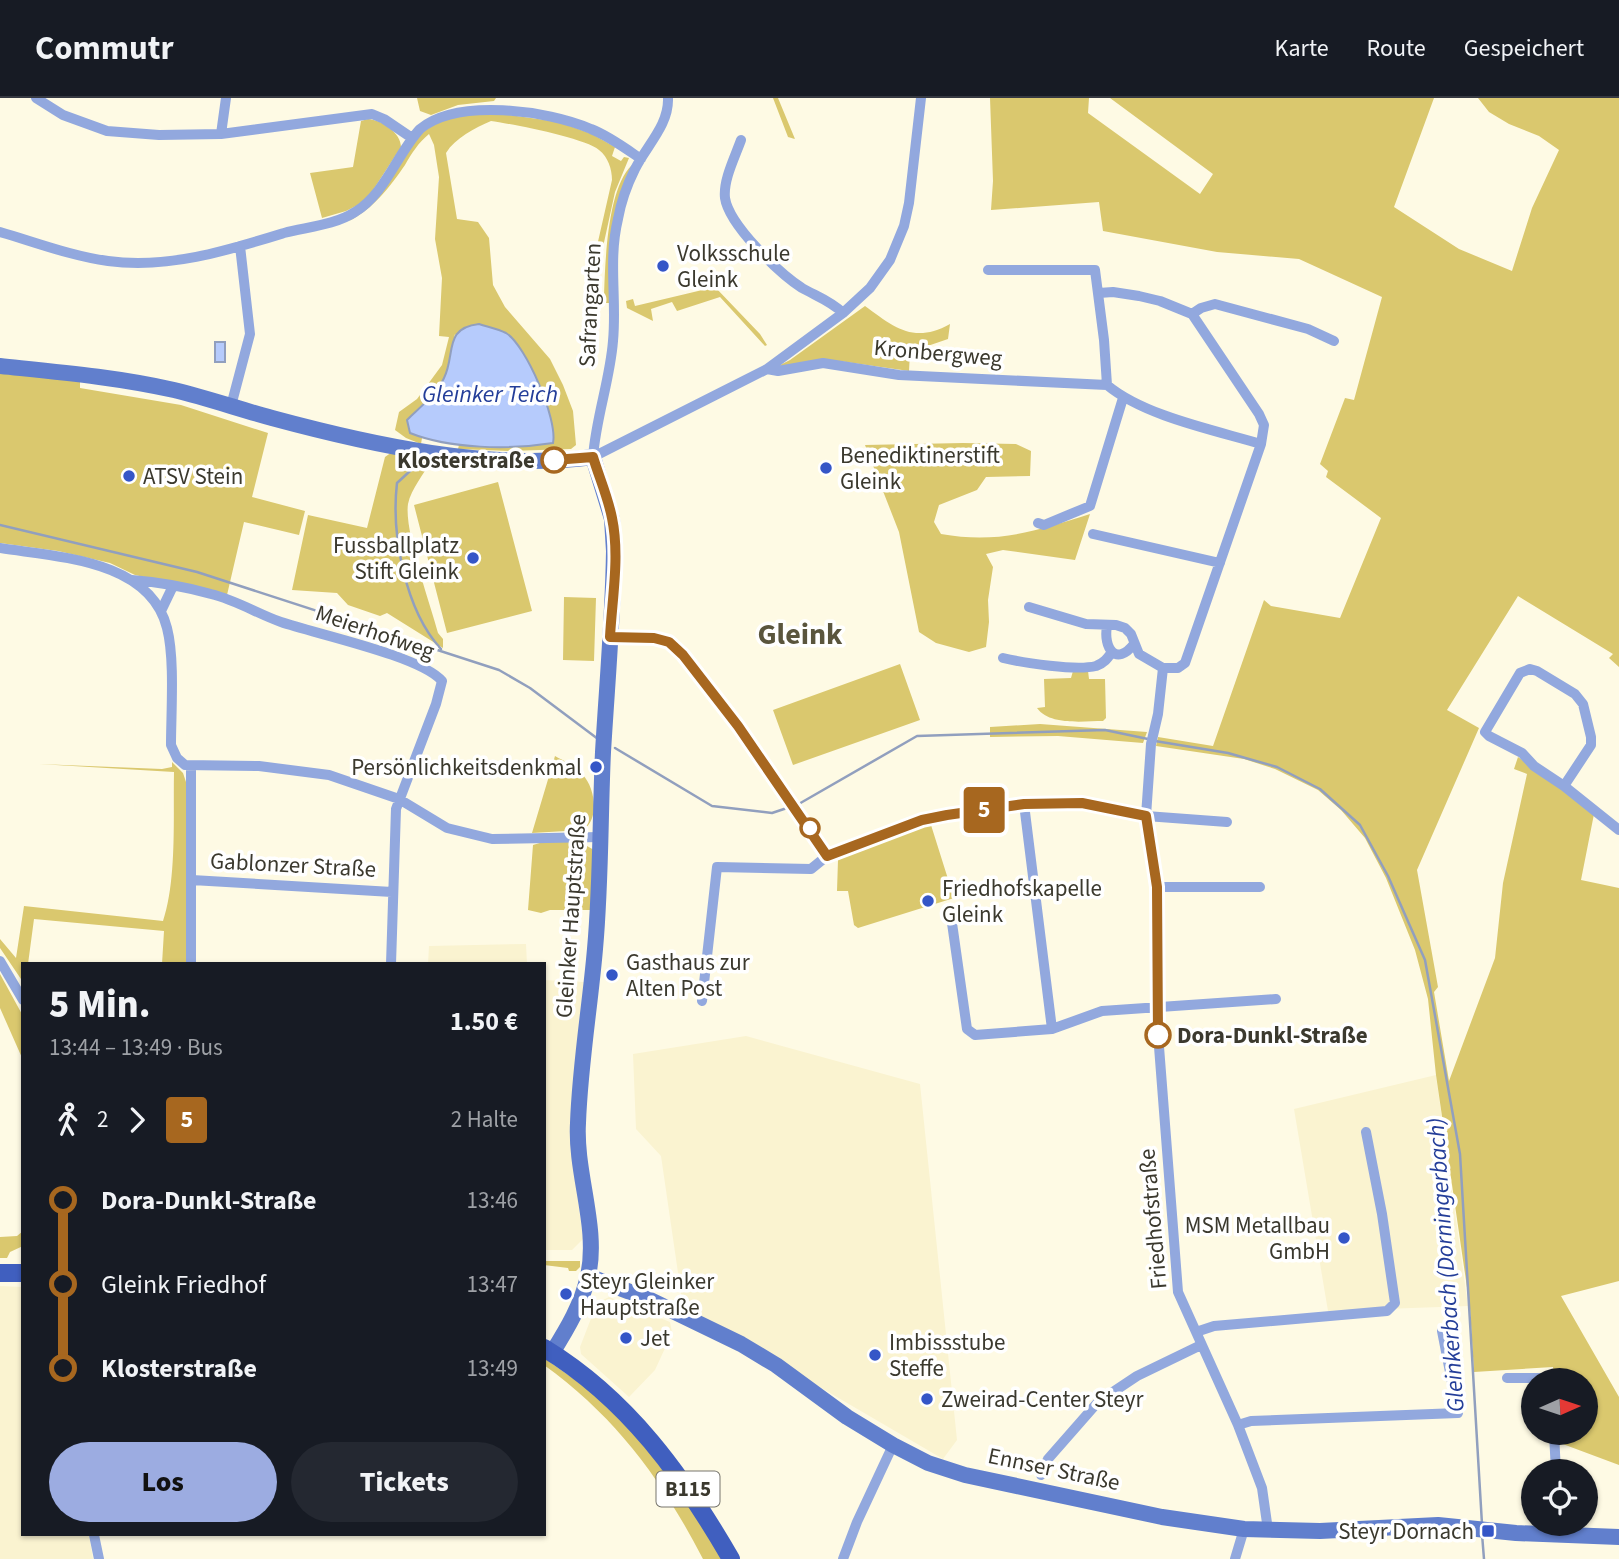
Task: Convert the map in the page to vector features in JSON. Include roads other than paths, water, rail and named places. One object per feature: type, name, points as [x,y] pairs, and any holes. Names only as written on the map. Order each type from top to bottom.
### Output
[{"type":"main road","points":[[0,1273],[21,1273]]},
{"type":"main road","name":"B115","points":[[548,1350],[602,1391],[660,1450],[731,1559]]},
{"type":"street","points":[[36,98],[63,115],[107,131],[159,135],[221,134],[372,114],[412,138]]},
{"type":"street","points":[[221,134],[226,98]]},
{"type":"street","name":"Safrangarten","points":[[593,457],[598,415],[614,339],[614,240],[625,193],[641,159],[667,117],[668,98]]},
{"type":"street","points":[[0,366],[126,381],[173,390],[360,440],[437,453],[530,460],[593,457],[767,369],[858,301],[882,273],[896,247],[909,203],[921,98]]},
{"type":"street","points":[[0,232],[92,258],[134,263],[168,262],[240,246],[355,213],[371,199],[412,138],[432,118],[468,107],[503,102],[592,129],[641,159]]},
{"type":"street","points":[[741,140],[724,195],[732,217],[780,271],[843,313]]},
{"type":"street","points":[[231,406],[250,334],[240,246]]},
{"type":"street","points":[[988,270],[1095,270],[1107,385],[1123,398],[1192,424],[1261,444]]},
{"type":"street","points":[[1029,607],[1086,624],[1125,628],[1139,654],[1163,668],[1178,668],[1185,663],[1261,444],[1264,425],[1259,414],[1192,314],[1139,296],[1099,293]]},
{"type":"street","points":[[1192,314],[1215,304],[1308,329],[1334,341]]},
{"type":"street","name":"Kronbergweg","points":[[767,369],[778,371],[823,363],[899,374],[1107,385]]},
{"type":"street","points":[[1038,523],[1044,525],[1090,506],[1123,398]]},
{"type":"street","name":"Gleinker Hauptstraße","points":[[548,1350],[575,1312],[588,1276],[590,1236],[582,1184],[578,1122],[598,916],[614,569],[613,526],[593,457]]},
{"type":"street","points":[[1093,534],[1220,563]]},
{"type":"street","points":[[0,548],[103,565],[132,580],[161,611],[170,646],[172,745],[177,758],[185,765],[307,770],[351,781],[399,799],[447,828],[492,839],[600,837]]},
{"type":"street","name":"Meierhofweg","points":[[132,580],[226,598],[290,625],[370,648],[438,677],[442,686],[399,799]]},
{"type":"street","points":[[161,611],[173,586]]},
{"type":"street","points":[[1107,626],[1106,642],[1112,652],[1123,653],[1134,644]]},
{"type":"street","points":[[610,637],[654,638],[669,642],[683,655],[738,726],[827,856]]},
{"type":"street","points":[[1003,658],[1017,662],[1086,667],[1106,661],[1112,652]]},
{"type":"street","name":"Friedhofstraße","points":[[1163,668],[1151,744],[1146,816],[1157,887],[1156,1008],[1178,1292],[1238,1425],[1262,1488],[1268,1530]]},
{"type":"street","points":[[1564,786],[1591,745],[1583,704],[1574,694],[1536,671],[1525,670],[1520,673],[1485,732],[1522,753],[1534,766],[1619,830]]},
{"type":"street","name":"Gablonzer Straße","points":[[191,766],[191,962]]},
{"type":"street","name":"Gablonzer Straße","points":[[391,962],[394,818],[399,799]]},
{"type":"street","points":[[702,1001],[717,867],[811,869],[827,856],[922,820],[1024,804],[1082,803],[1146,816],[1227,822]]},
{"type":"street","points":[[1024,804],[1052,1029]]},
{"type":"street","name":"Gablonzer Straße","points":[[192,880],[392,892]]},
{"type":"street","points":[[1157,887],[1260,887]]},
{"type":"street","points":[[950,909],[967,1029],[975,1035],[1052,1029],[1102,1011],[1276,999]]},
{"type":"street","points":[[0,961],[21,997]]},
{"type":"street","points":[[1196,1332],[1214,1326],[1387,1311],[1395,1303],[1366,1132]]},
{"type":"street","name":"Ennser Straße","points":[[588,1276],[646,1298],[741,1344],[776,1365],[847,1417],[894,1445],[928,1463],[965,1475],[1162,1517],[1244,1529],[1320,1531],[1411,1525],[1521,1529]]},
{"type":"street","points":[[1238,1425],[1251,1421],[1458,1413],[1442,1331]]},
{"type":"street","points":[[1041,1475],[1048,1459],[1098,1402],[1137,1376],[1201,1345]]},
{"type":"street","points":[[1507,1378],[1521,1378]]},
{"type":"street","points":[[843,1559],[856,1522],[894,1445]]},
{"type":"street","points":[[1235,1559],[1244,1529]]},
{"type":"street","name":"Ennser Straße","points":[[1598,1534],[1619,1537]]},
{"type":"street","points":[[94,1536],[99,1559]]},
{"type":"water","name":"Gleinker Teich","points":[[479,324],[506,333],[522,352],[546,401],[551,418],[553,443],[480,447],[443,442],[410,433],[407,420],[441,384],[455,337],[468,326]]},
{"type":"water","points":[[215,342],[225,342],[225,362],[215,362]]},
{"type":"waterway","points":[[422,460],[397,483],[396,525],[403,570],[410,593],[418,614],[441,649]]},
{"type":"waterway","name":"Gleinkerbach (Dorningerbach)","points":[[0,525],[197,572],[499,670],[530,688],[598,739]]},
{"type":"waterway","name":"Gleinkerbach (Dorningerbach)","points":[[797,805],[917,736],[1105,730],[1148,739]]},
{"type":"waterway","name":"Gleinkerbach (Dorningerbach)","points":[[1155,741],[1228,753],[1277,767],[1320,789],[1360,825],[1388,876],[1425,960],[1460,1154],[1482,1524]]},
{"type":"waterway","name":"Gleinkerbach (Dorningerbach)","points":[[615,748],[712,806],[772,813],[790,807]]},
{"type":"waterway","name":"Gleinkerbach (Dorningerbach)","points":[[1482,1534],[1484,1559]]},
{"type":"place","name":"Volksschule Gleink","points":[[663,266]]},
{"type":"place","name":"Klosterstraße","points":[[554,460]]},
{"type":"place","name":"Benediktinerstift Gleink","points":[[826,468]]},
{"type":"place","name":"ATSV Stein","points":[[129,476]]},
{"type":"place","name":"Fussballplatz Stift Gleink","points":[[473,558]]},
{"type":"place","name":"Persönlichkeitsdenkmal","points":[[596,767]]},
{"type":"place","name":"Friedhofskapelle Gleink","points":[[928,901]]},
{"type":"place","name":"Gasthaus zur Alten Post","points":[[612,975]]},
{"type":"place","name":"Dora-Dunkl-Straße","points":[[1158,1035]]},
{"type":"place","name":"MSM Metallbau GmbH","points":[[1344,1238]]},
{"type":"place","name":"Steyr Gleinker Hauptstraße","points":[[566,1294]]},
{"type":"place","name":"Jet","points":[[626,1338]]},
{"type":"place","name":"Imbissstube Steffe","points":[[875,1355]]},
{"type":"place","name":"Zweirad-Center Steyr","points":[[927,1399]]},
{"type":"place","name":"Steyr Dornach","points":[[1488,1531]]},
{"type":"district","name":"Gleink","points":[[800,634]]}]
